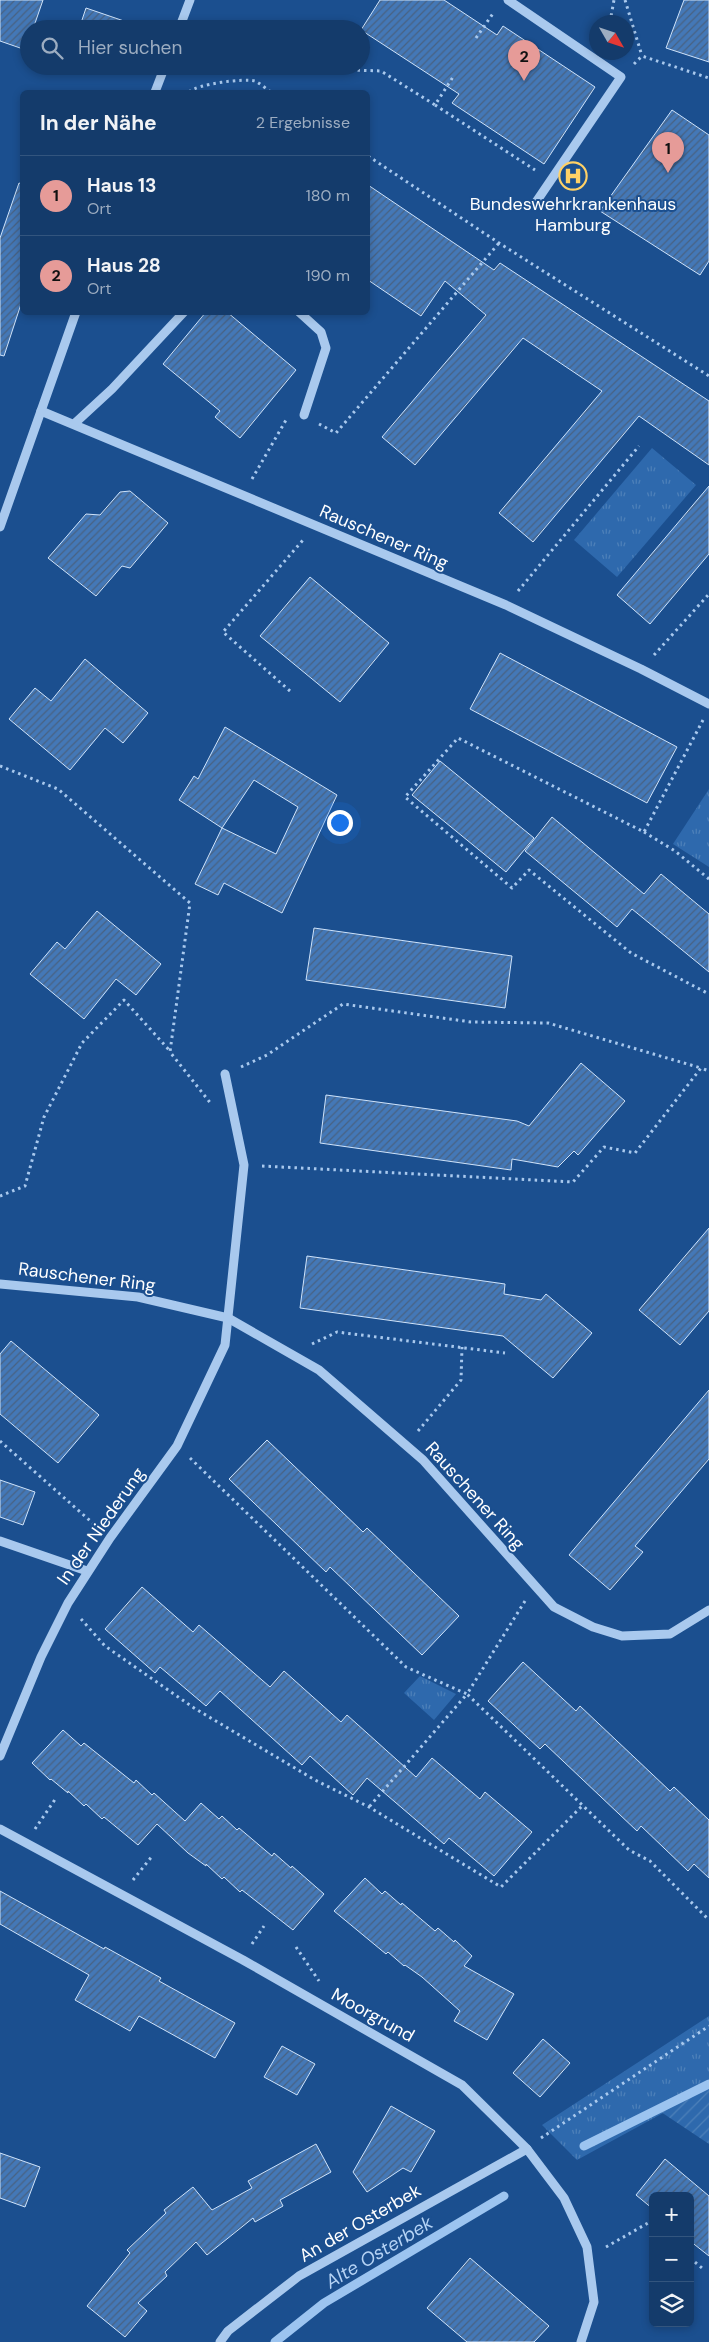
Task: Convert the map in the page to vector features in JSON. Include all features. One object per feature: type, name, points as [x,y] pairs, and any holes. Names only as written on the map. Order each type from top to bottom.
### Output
[{"type":"street","points":[[182,20],[190,0]]},
{"type":"street","points":[[508,0],[621,77],[534,206]]},
{"type":"street","points":[[156,90],[162,75]]},
{"type":"street","points":[[0,527],[75,315]]},
{"type":"street","points":[[74,424],[112,389],[181,315]]},
{"type":"street","points":[[302,315],[320,332],[326,348],[304,415]]},
{"type":"street","name":"Rauschener Ring","points":[[41,410],[506,605],[641,669],[709,704]]},
{"type":"street","points":[[225,1074],[244,1165],[228,1318]]},
{"type":"street","name":"Rauschener Ring","points":[[0,1284],[138,1297],[228,1318],[319,1370],[423,1460],[554,1607],[592,1628],[622,1636],[670,1634],[709,1610]]},
{"type":"street","name":"In der Niederung","points":[[0,1756],[41,1657],[68,1603],[87,1571],[177,1446],[225,1345],[228,1318]]},
{"type":"street","points":[[0,1541],[87,1571]]},
{"type":"street","name":"Moorgrund","points":[[0,1829],[243,1960],[380,2036],[462,2085],[527,2149],[564,2198],[587,2247],[594,2302],[581,2342]]},
{"type":"street","name":"An der Osterbek","points":[[220,2342],[228,2331],[300,2276],[527,2149]]},
{"type":"path","points":[[611,15],[614,0]]},
{"type":"path","points":[[625,0],[642,56]]},
{"type":"path","points":[[476,38],[497,8]]},
{"type":"path","points":[[621,77],[642,56]]},
{"type":"path","points":[[642,56],[709,78]]},
{"type":"path","points":[[370,70],[382,71],[552,180]]},
{"type":"path","points":[[435,105],[453,77]]},
{"type":"path","points":[[191,90],[204,84],[254,81],[268,90]]},
{"type":"path","points":[[370,157],[498,243],[709,376]]},
{"type":"path","points":[[243,494],[292,408],[336,433],[498,243]]},
{"type":"path","points":[[506,605],[640,446]]},
{"type":"path","points":[[290,691],[223,632],[315,526]]},
{"type":"path","points":[[641,669],[709,594]]},
{"type":"path","points":[[644,832],[704,718]]},
{"type":"path","points":[[709,879],[676,851],[644,832],[458,738],[405,797],[512,888],[529,870],[631,953],[709,994]]},
{"type":"path","points":[[0,766],[58,789],[190,903],[170,1052]]},
{"type":"path","points":[[0,1196],[25,1186],[44,1116],[82,1043],[124,1000],[170,1052],[216,1110]]},
{"type":"path","points":[[225,1074],[267,1054],[343,1004],[471,1022],[548,1023],[709,1071]]},
{"type":"path","points":[[244,1165],[573,1182],[604,1147],[635,1153],[701,1068]]},
{"type":"path","points":[[292,1355],[337,1332],[505,1353]]},
{"type":"path","points":[[406,1445],[461,1380],[462,1348]]},
{"type":"path","points":[[0,1441],[110,1538]]},
{"type":"path","points":[[177,1446],[406,1667],[467,1694],[628,1850],[650,1861],[709,1920]]},
{"type":"path","points":[[369,1807],[467,1694],[535,1586]]},
{"type":"path","points":[[68,1603],[105,1646],[194,1708],[315,1780],[369,1807],[501,1887],[582,1806]]},
{"type":"path","points":[[25,1843],[56,1798]]},
{"type":"path","points":[[120,1895],[153,1855]]},
{"type":"path","points":[[527,2149],[552,2129],[709,2026]]},
{"type":"path","points":[[588,2257],[649,2224]]},
{"type":"path","points":[[694,2261],[702,2268]]},
{"type":"green space","points":[[652,448],[696,485],[617,577],[574,540]]},
{"type":"green space","points":[[709,789],[709,867],[673,844]]},
{"type":"green space","points":[[420,1676],[456,1694],[434,1720],[404,1693]]},
{"type":"green space","points":[[709,2016],[709,2088],[577,2160],[542,2125]]},
{"type":"green space","points":[[709,2088],[709,2144],[661,2112]]},
{"type":"building","points":[[0,0],[43,0],[36,20],[20,20],[20,48],[0,41]]},
{"type":"building","points":[[380,0],[444,0],[497,35],[503,26],[595,87],[544,164],[452,103],[459,94],[370,36],[370,20],[367,20]]},
{"type":"building","points":[[684,0],[709,0],[709,62],[666,48]]},
{"type":"building","points":[[86,8],[121,20],[82,20]]},
{"type":"building","points":[[672,110],[709,135],[709,261],[700,275],[600,211]]},
{"type":"building","points":[[20,183],[20,307],[4,356],[0,355],[0,238]]},
{"type":"building","points":[[370,186],[494,270],[500,263],[709,401],[709,465],[639,416],[533,542],[499,513],[602,391],[523,338],[415,465],[382,437],[486,315],[445,281],[421,316],[370,281]]},
{"type":"building","points":[[204,315],[231,315],[296,370],[240,438],[215,417],[220,411],[163,364]]},
{"type":"building","points":[[709,486],[709,554],[650,624],[617,595]]},
{"type":"building","points":[[130,491],[168,523],[130,568],[122,566],[96,596],[48,558],[86,514],[100,515],[120,492]]},
{"type":"building","points":[[310,577],[389,643],[340,702],[260,636]]},
{"type":"building","points":[[500,653],[677,747],[647,803],[470,709]]},
{"type":"building","points":[[85,659],[148,713],[123,743],[105,728],[70,770],[9,719],[35,688],[51,701]]},
{"type":"building","points":[[225,727],[337,795],[282,913],[224,883],[218,895],[195,884],[222,828],[179,800],[194,776],[198,779]],"holes":[[[254,780],[298,807],[276,854],[222,828]]]},
{"type":"building","points":[[440,761],[534,838],[506,872],[412,795]]},
{"type":"building","points":[[552,817],[644,894],[661,874],[709,914],[709,972],[632,909],[617,927],[525,851]]},
{"type":"building","points":[[97,911],[161,964],[136,995],[116,979],[84,1019],[30,974],[57,942],[65,949]]},
{"type":"building","points":[[314,928],[512,956],[505,1008],[306,980]]},
{"type":"building","points":[[581,1063],[625,1101],[578,1155],[574,1151],[558,1167],[512,1159],[511,1170],[320,1143],[326,1095],[517,1121],[529,1126]]},
{"type":"building","points":[[709,1228],[709,1311],[680,1345],[639,1310]]},
{"type":"building","points":[[307,1256],[505,1284],[504,1294],[541,1300],[546,1294],[592,1333],[553,1378],[503,1336],[300,1308]]},
{"type":"building","points":[[11,1341],[99,1415],[58,1463],[0,1414],[0,1354]]},
{"type":"building","points":[[709,1390],[709,1459],[635,1546],[643,1552],[610,1590],[569,1555]]},
{"type":"building","points":[[267,1440],[363,1532],[367,1528],[459,1616],[422,1655],[330,1567],[326,1572],[229,1479]]},
{"type":"building","points":[[0,1480],[35,1492],[23,1525],[0,1517]]},
{"type":"building","points":[[142,1587],[193,1632],[199,1625],[270,1687],[284,1671],[341,1722],[347,1715],[416,1777],[432,1758],[480,1799],[485,1792],[532,1832],[494,1876],[449,1838],[444,1844],[367,1778],[353,1795],[310,1756],[302,1765],[220,1691],[206,1706],[160,1667],[155,1673],[105,1629]]},
{"type":"building","points":[[523,1662],[576,1711],[580,1706],[670,1791],[674,1787],[709,1820],[709,1878],[694,1864],[688,1871],[641,1826],[637,1831],[545,1744],[540,1749],[488,1701]]},
{"type":"building","points":[[63,1730],[81,1746],[84,1743],[134,1783],[136,1780],[152,1795],[154,1793],[185,1821],[201,1803],[219,1819],[222,1816],[237,1830],[239,1828],[272,1856],[274,1853],[291,1868],[292,1866],[324,1894],[293,1930],[242,1890],[240,1892],[224,1877],[222,1879],[206,1864],[206,1866],[188,1853],[157,1824],[138,1845],[104,1817],[102,1819],[86,1804],[84,1806],[68,1791],[68,1793],[50,1780],[32,1763]]},
{"type":"building","points":[[365,1878],[382,1894],[385,1891],[435,1931],[438,1928],[454,1942],[455,1940],[472,1956],[464,1966],[514,1994],[487,2040],[454,2021],[460,2011],[422,1977],[404,1966],[388,1952],[386,1954],[334,1911]]},
{"type":"building","points":[[0,1891],[104,1949],[105,1947],[161,1978],[159,1981],[235,2023],[215,2058],[139,2016],[130,2031],[75,2000],[89,1975],[0,1924]]},
{"type":"building","points":[[543,2039],[570,2063],[540,2097],[513,2073]]},
{"type":"building","points":[[282,2046],[315,2064],[297,2095],[264,2077]]},
{"type":"building","points":[[391,2106],[435,2131],[411,2172],[403,2168],[367,2192],[353,2172]]},
{"type":"building","points":[[316,2144],[331,2172],[280,2200],[283,2206],[255,2222],[253,2218],[207,2255],[196,2242],[165,2272],[167,2276],[138,2303],[147,2311],[125,2337],[87,2306],[130,2253],[127,2250],[166,2213],[164,2210],[193,2187],[212,2210],[252,2188],[248,2181]]},
{"type":"building","points":[[0,2153],[40,2167],[25,2207],[0,2198]]},
{"type":"building","points":[[665,2159],[709,2196],[709,2256],[694,2244],[694,2192],[649,2192],[649,2206],[636,2195]]},
{"type":"building","points":[[470,2258],[549,2326],[534,2342],[467,2342],[427,2308]]},
{"type":"waterway","name":"Alte Osterbek","points":[[584,2146],[709,2084]]},
{"type":"waterway","name":"Alte Osterbek","points":[[275,2342],[324,2303],[504,2196]]},
{"type":"place","name":"Haus 28","points":[[524,81]]},
{"type":"place","name":"Haus 13","points":[[668,173]]},
{"type":"place","name":"Bundeswehrkrankenhaus Hamburg","points":[[573,176]]}]
